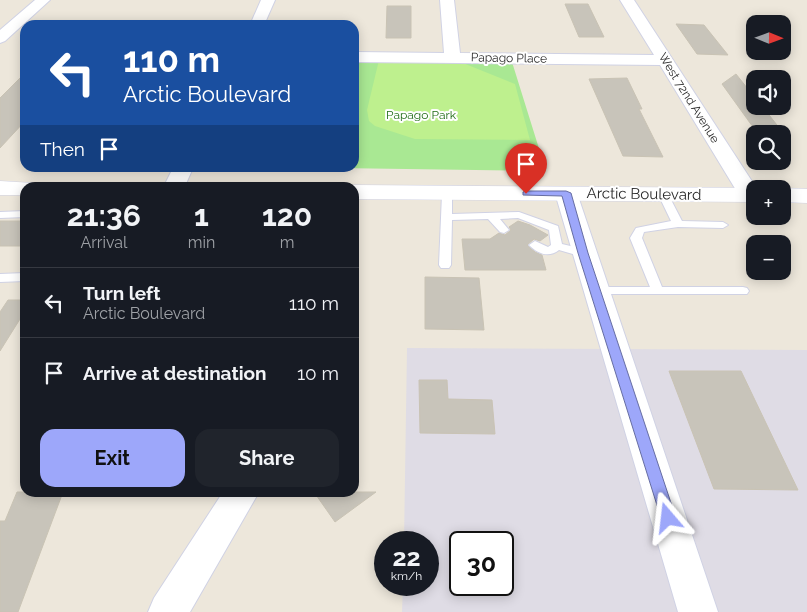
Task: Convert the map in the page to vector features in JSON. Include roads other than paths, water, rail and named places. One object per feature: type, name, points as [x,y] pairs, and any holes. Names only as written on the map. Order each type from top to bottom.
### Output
[{"type":"main road","points":[[0,188],[20,188]]},
{"type":"main road","name":"Arctic Boulevard","points":[[359,192],[746,195]]},
{"type":"main road","points":[[791,195],[807,196]]},
{"type":"street","points":[[20,20],[43,0]]},
{"type":"street","points":[[259,20],[268,0]]},
{"type":"street","points":[[447,0],[452,57]]},
{"type":"street","name":"West 72nd Avenue","points":[[627,0],[746,186]]},
{"type":"street","points":[[0,38],[20,20]]},
{"type":"street","name":"Papago Place","points":[[359,56],[665,60]]},
{"type":"street","points":[[566,193],[570,250],[596,291],[698,612]]},
{"type":"street","points":[[168,612],[239,497]]},
{"type":"lane","points":[[445,265],[447,194]]},
{"type":"lane","points":[[663,194],[678,224]]},
{"type":"lane","points":[[0,215],[20,214]]},
{"type":"lane","points":[[446,217],[519,215],[554,228],[570,250]]},
{"type":"lane","points":[[491,216],[504,230]]},
{"type":"lane","points":[[658,291],[636,238],[640,230],[678,224],[723,225]]},
{"type":"lane","points":[[535,245],[549,252],[570,250]]},
{"type":"lane","points":[[0,278],[20,278]]},
{"type":"lane","points":[[596,291],[743,291]]},
{"type":"park label","name":"Papago Park","points":[[421,115]]}]
